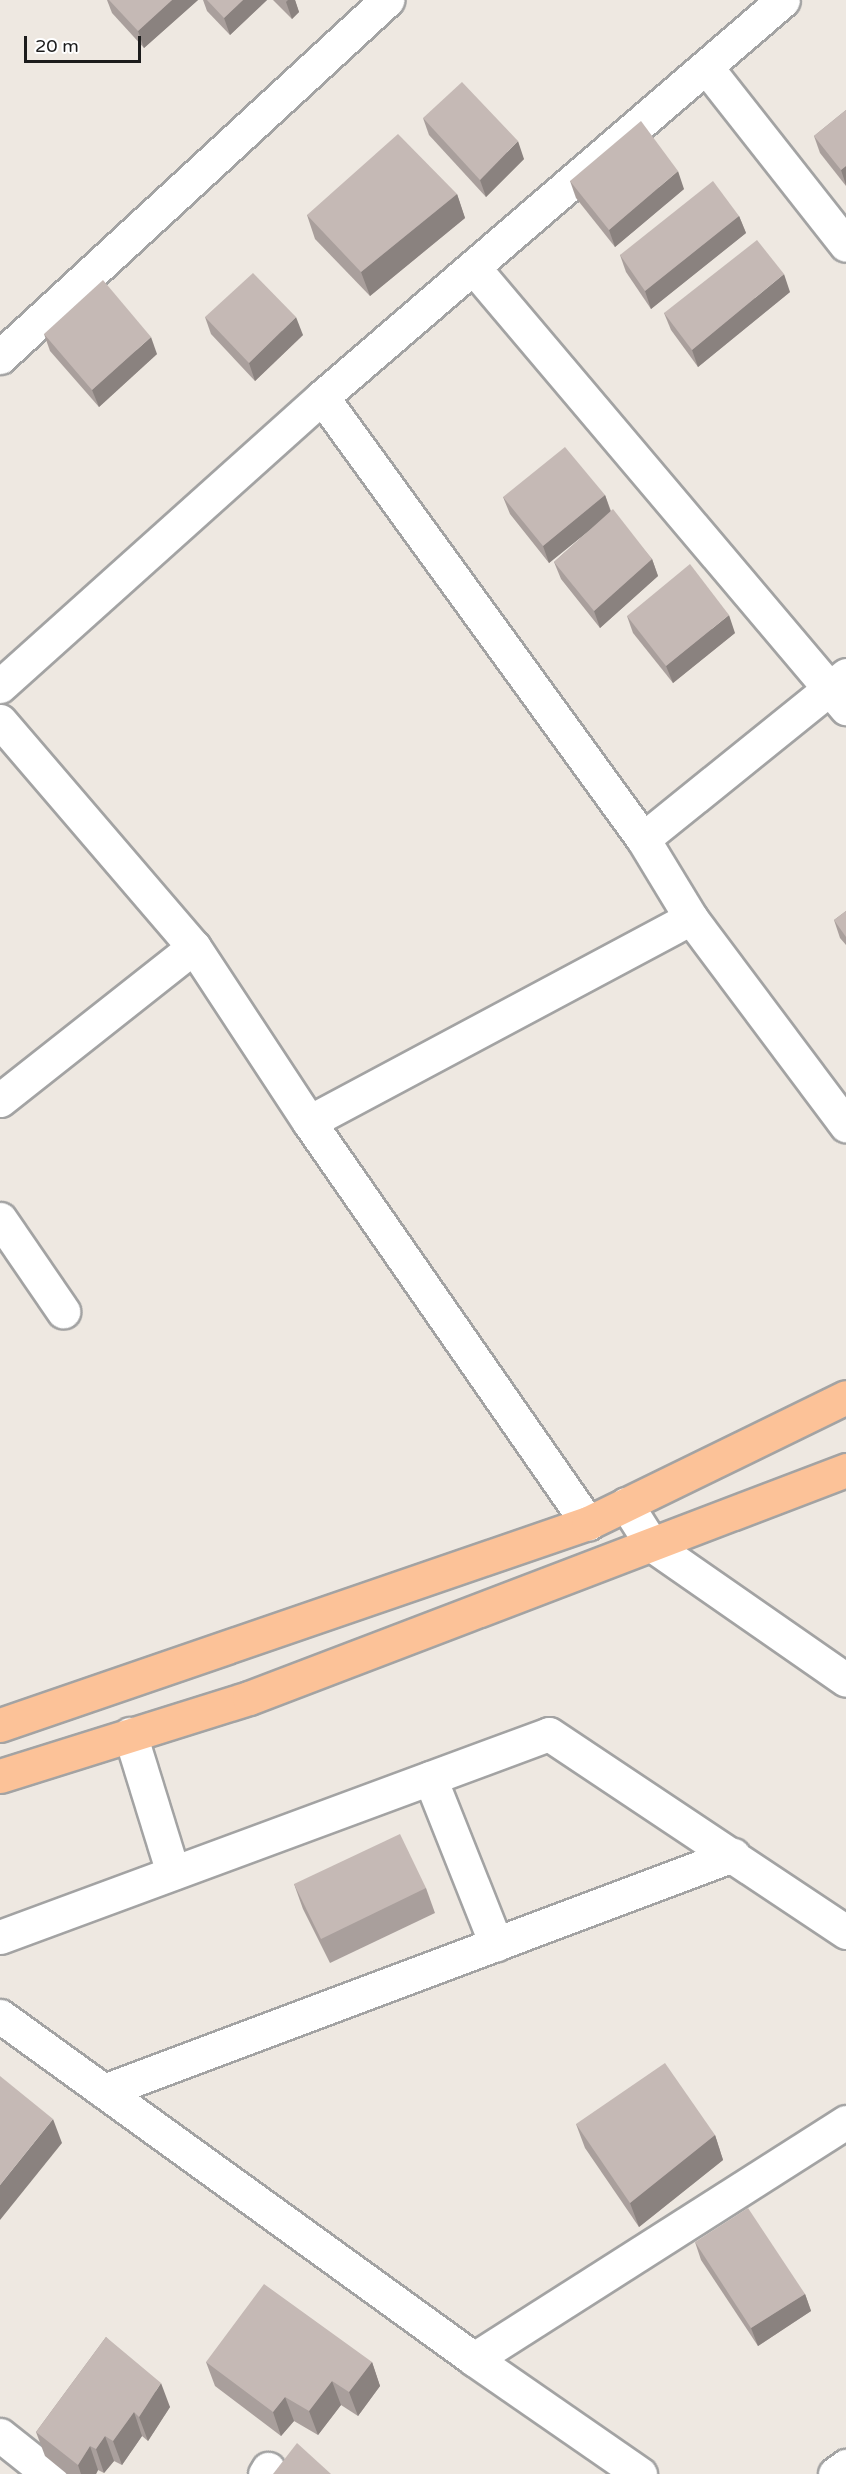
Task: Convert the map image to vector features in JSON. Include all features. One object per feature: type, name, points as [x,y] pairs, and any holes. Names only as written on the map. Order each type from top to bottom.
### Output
[{"type":"main road","points":[[0,1725],[588,1523],[846,1397]]},
{"type":"main road","points":[[0,1776],[249,1698],[846,1470]]},
{"type":"street","points":[[4,346],[387,0]]},
{"type":"street","points":[[0,686],[322,397],[783,0]]},
{"type":"street","points":[[705,67],[846,245]]},
{"type":"street","points":[[473,267],[841,690],[643,839]]},
{"type":"street","points":[[322,397],[643,839],[692,918],[846,1125]]},
{"type":"street","points":[[0,721],[194,947],[309,1122],[588,1523]]},
{"type":"street","points":[[309,1122],[692,918]]},
{"type":"street","points":[[0,1100],[194,947]]},
{"type":"street","points":[[0,1219],[63,1311]]},
{"type":"street","points":[[626,1504],[652,1545],[846,1680]]},
{"type":"street","points":[[130,1734],[173,1873]]},
{"type":"street","points":[[0,1937],[549,1734],[846,1932]]},
{"type":"street","points":[[430,1778],[496,1944]]},
{"type":"street","points":[[104,2091],[733,1855]]},
{"type":"street","points":[[0,2016],[474,2359],[640,2474]]},
{"type":"street","points":[[474,2359],[846,2122]]},
{"type":"street","points":[[0,2435],[49,2474]]},
{"type":"street","points":[[835,2474],[846,2466]]},
{"type":"building","points":[[109,0],[172,0],[138,31]]},
{"type":"building","points":[[207,0],[243,0],[224,18]]},
{"type":"building","points":[[462,82],[518,141],[480,180],[423,118]]},
{"type":"building","points":[[846,110],[846,166],[841,170],[814,136]]},
{"type":"building","points":[[641,121],[678,171],[609,230],[570,181]]},
{"type":"building","points":[[398,134],[457,194],[361,272],[307,215]]},
{"type":"building","points":[[713,181],[739,216],[645,291],[620,255]]},
{"type":"building","points":[[757,240],[784,274],[692,350],[664,313]]},
{"type":"building","points":[[253,273],[296,317],[249,363],[205,317]]},
{"type":"building","points":[[103,280],[151,337],[92,390],[44,334]]},
{"type":"building","points":[[565,447],[605,495],[543,546],[503,497]]},
{"type":"building","points":[[613,509],[652,559],[594,611],[554,562]]},
{"type":"building","points":[[690,564],[729,615],[666,666],[627,616]]},
{"type":"building","points":[[846,911],[846,937],[834,920]]},
{"type":"building","points":[[400,1834],[426,1888],[321,1939],[294,1884]]},
{"type":"building","points":[[665,2063],[715,2135],[630,2203],[576,2124]]},
{"type":"building","points":[[0,2076],[53,2119],[0,2185]]},
{"type":"building","points":[[748,2208],[805,2294],[751,2328],[695,2242]]},
{"type":"building","points":[[264,2284],[372,2362],[349,2392],[332,2381],[309,2411],[285,2397],[273,2412],[206,2362]]},
{"type":"building","points":[[106,2337],[161,2383],[139,2417],[134,2412],[113,2441],[105,2436],[96,2449],[90,2446],[78,2465],[36,2432]]},
{"type":"building","points":[[297,2443],[331,2474],[273,2474]]}]
